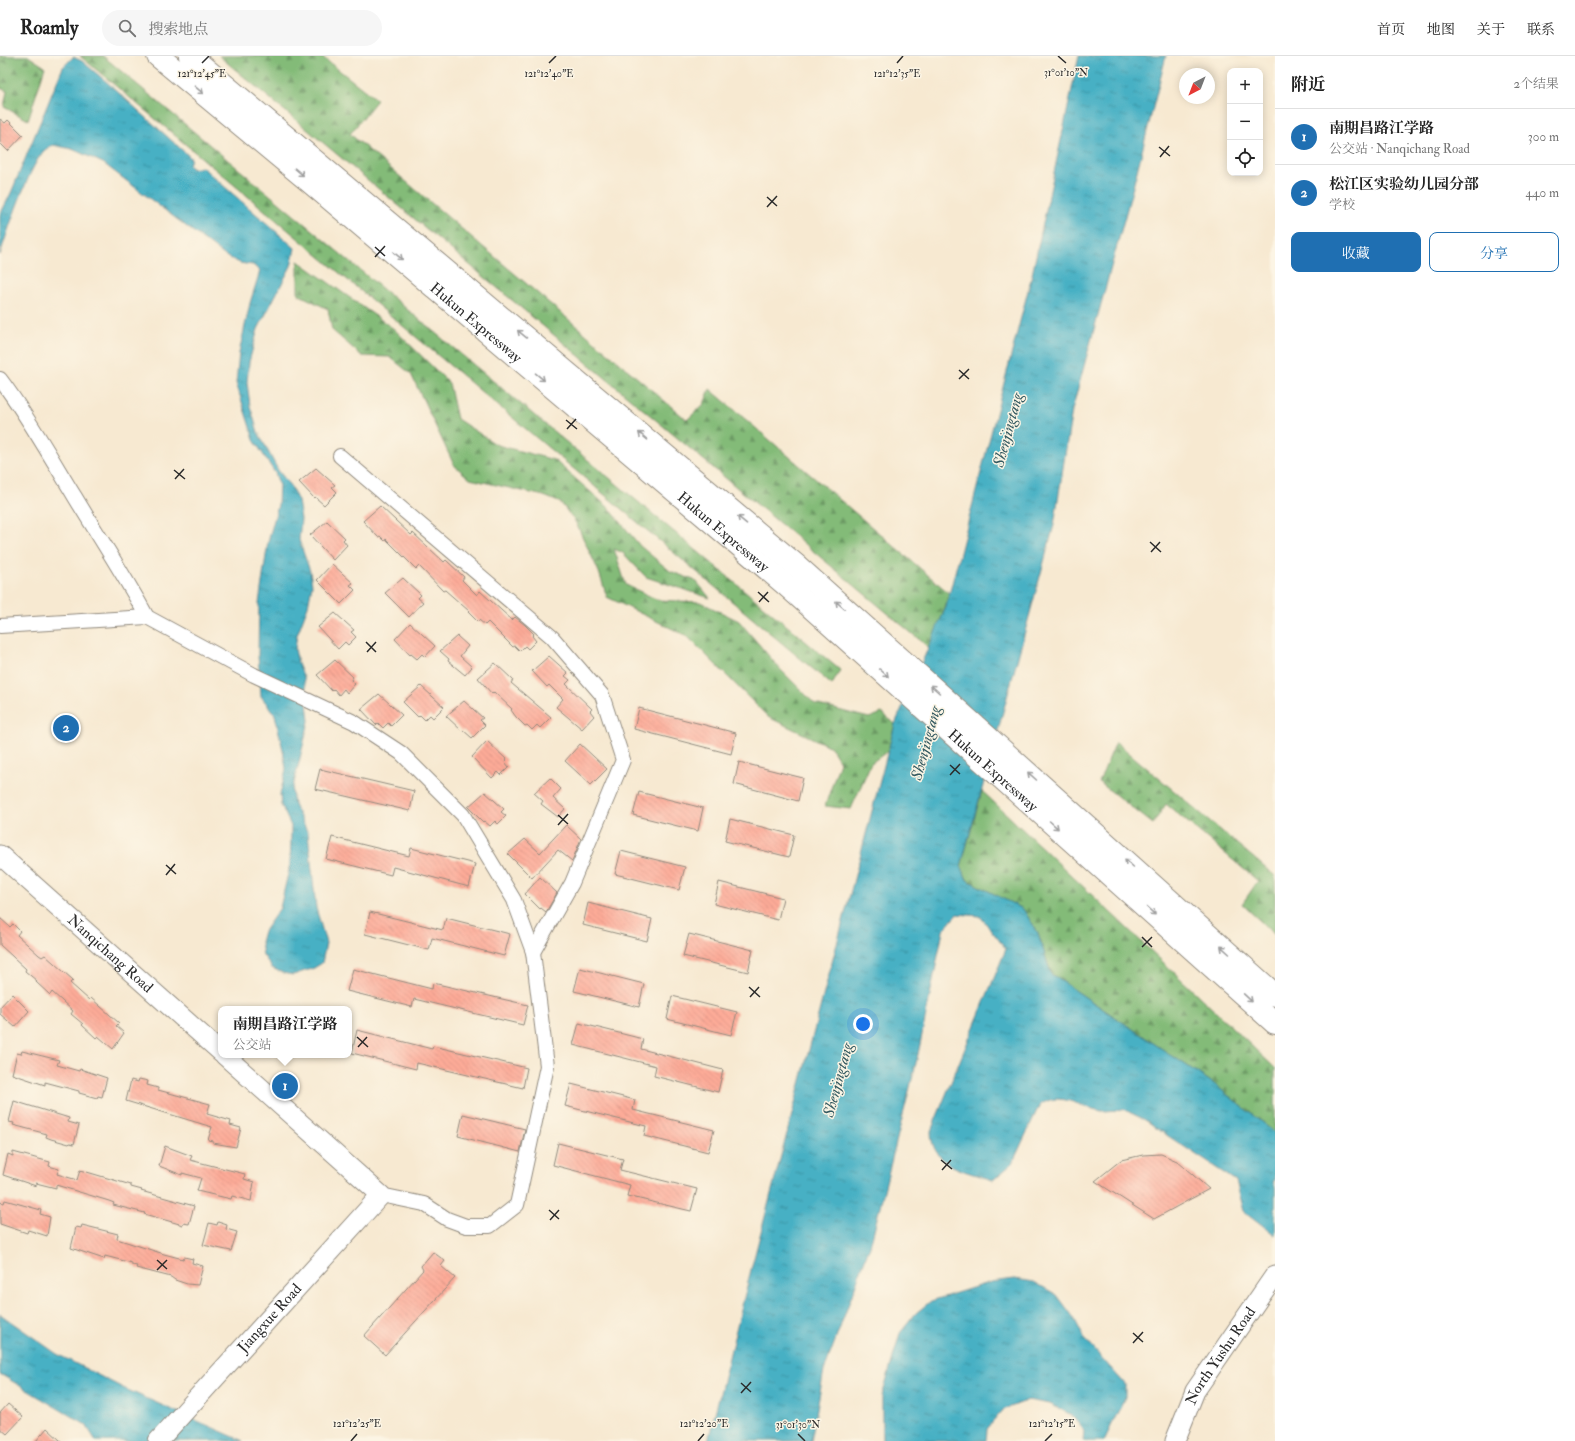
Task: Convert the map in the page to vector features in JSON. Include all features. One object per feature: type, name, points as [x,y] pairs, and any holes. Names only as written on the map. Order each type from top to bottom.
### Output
[{"type":"highway","name":"Hukun Expressway","points":[[158,56],[359,223],[785,584],[1275,1023]]},
{"type":"highway","name":"Hukun Expressway","points":[[190,56],[797,566],[1275,995]]},
{"type":"main road","name":"Nanqichang Road","points":[[0,855],[218,1049]]},
{"type":"main road","points":[[227,1058],[381,1194]]},
{"type":"main road","name":"Jiangxue Road","points":[[158,1441],[381,1194]]},
{"type":"main road","name":"North Yushu Road","points":[[1175,1441],[1195,1391],[1275,1275]]},
{"type":"street","points":[[0,379],[16,399],[78,503],[122,571],[147,617]]},
{"type":"street","points":[[340,456],[552,637],[602,695],[624,760],[572,883],[533,952]]},
{"type":"street","points":[[0,626],[147,617],[254,675],[354,722],[401,753],[463,815],[514,900],[533,952],[547,1066],[517,1205],[490,1226],[466,1226],[447,1219],[424,1204],[381,1194]]},
{"type":"green space","points":[[0,56],[28,56],[45,67],[28,120],[4,107],[7,91],[0,88]]},
{"type":"green space","points":[[80,56],[103,56],[840,670],[832,685]]},
{"type":"green space","points":[[219,56],[321,56],[377,100],[350,134],[687,420],[704,404],[710,389],[949,593],[933,651]]},
{"type":"green space","points":[[298,261],[394,329],[449,383],[457,419],[497,445],[554,460],[609,508],[640,546],[670,571],[696,581],[710,598],[646,577],[623,553],[614,549],[626,585],[658,600],[700,602],[739,621],[780,669],[815,704],[869,718],[882,713],[895,724],[888,751],[871,763],[851,809],[825,806],[840,762],[831,747],[768,717],[687,636],[607,597],[599,572],[576,523],[561,503],[544,496],[470,479],[454,465],[411,374],[390,357],[362,356],[332,330],[328,309],[298,294]]},
{"type":"green space","points":[[1116,742],[1275,876],[1275,935],[1242,904],[1258,881],[1166,804],[1153,824],[1099,782]]},
{"type":"green space","points":[[982,791],[1275,1068],[1275,1133],[1214,1084],[1051,974],[1038,933],[1023,909],[967,880],[961,866]]},
{"type":"water","name":"Shenjingtang","points":[[1079,56],[1166,56],[1133,187],[1072,410],[1054,525],[961,866],[967,880],[1023,909],[1038,933],[1051,974],[1214,1084],[1275,1133],[1275,1180],[1273,1181],[1275,1188],[1275,1235],[1244,1211],[1236,1181],[1149,1122],[1124,1109],[1102,1111],[1062,1099],[1047,1101],[1039,1106],[1012,1164],[993,1180],[952,1166],[943,1160],[937,1153],[933,1143],[931,1131],[1006,949],[980,916],[957,914],[943,931],[917,1059],[870,1246],[824,1371],[811,1441],[708,1441],[753,1262],[895,724],[946,607],[1032,275]]},
{"type":"water","points":[[73,57],[82,61],[108,83],[191,158],[189,165],[192,169],[202,167],[295,248],[291,266],[258,329],[249,362],[247,382],[250,406],[258,432],[278,470],[291,487],[298,501],[301,519],[299,540],[310,571],[312,585],[308,606],[297,635],[295,649],[298,664],[304,677],[309,721],[292,791],[294,805],[308,833],[316,908],[326,943],[322,963],[314,968],[293,975],[283,973],[272,968],[263,955],[261,942],[264,931],[280,908],[290,865],[291,826],[281,805],[280,795],[286,769],[283,750],[275,715],[261,696],[258,655],[259,603],[268,542],[278,505],[279,484],[275,473],[254,440],[236,383],[239,353],[250,303],[260,271],[253,265],[240,263],[224,255],[103,163],[72,149],[53,145],[45,150],[33,168],[26,183],[0,255],[0,215],[11,193],[63,67]]},
{"type":"water","points":[[1015,1279],[1034,1282],[1057,1295],[1074,1318],[1084,1338],[1125,1384],[1125,1397],[1104,1441],[1083,1441],[1084,1430],[1070,1414],[1050,1404],[1028,1400],[1003,1410],[987,1429],[986,1441],[882,1441],[882,1396],[900,1333],[916,1313],[931,1301],[991,1282]]},
{"type":"water","points":[[0,1314],[57,1354],[123,1388],[243,1441],[96,1441],[86,1425],[0,1374]]},
{"type":"building","points":[[0,119],[5,123],[8,120],[23,135],[8,151],[0,143]]},
{"type":"building","points":[[316,468],[335,485],[332,487],[337,492],[324,505],[315,497],[314,498],[299,482]]},
{"type":"building","points":[[380,506],[411,535],[413,533],[444,562],[446,560],[464,577],[462,580],[477,595],[480,591],[512,620],[515,617],[525,625],[534,634],[532,636],[536,641],[528,649],[525,646],[520,651],[515,646],[513,647],[488,622],[485,625],[479,620],[478,622],[468,612],[469,611],[445,590],[443,591],[419,566],[416,569],[386,539],[385,541],[380,536],[378,537],[363,521]]},
{"type":"building","points":[[327,521],[345,538],[343,540],[347,545],[333,560],[310,535]]},
{"type":"building","points":[[332,564],[353,583],[350,585],[355,590],[341,604],[317,580]]},
{"type":"building","points":[[403,578],[421,595],[418,598],[423,602],[409,617],[385,593]]},
{"type":"building","points":[[335,613],[354,630],[351,632],[356,637],[348,645],[345,642],[338,649],[318,627]]},
{"type":"building","points":[[410,623],[435,646],[425,657],[422,654],[417,659],[411,654],[410,655],[395,639]]},
{"type":"building","points":[[457,636],[468,646],[460,656],[472,667],[465,675],[448,661],[449,659],[440,651]]},
{"type":"building","points":[[549,656],[568,673],[565,676],[570,680],[566,684],[592,709],[590,711],[594,716],[582,729],[556,707],[563,699],[549,685],[547,687],[532,671]]},
{"type":"building","points":[[335,660],[353,677],[351,680],[355,684],[347,693],[344,689],[339,695],[334,689],[332,691],[317,675]]},
{"type":"building","points":[[495,663],[513,680],[511,683],[551,717],[540,728],[537,725],[532,730],[527,725],[525,726],[516,717],[511,710],[512,709],[494,692],[492,694],[478,678]]},
{"type":"building","points":[[421,686],[444,707],[433,718],[430,715],[425,720],[420,715],[418,717],[403,702]]},
{"type":"building","points":[[379,694],[402,715],[391,726],[388,723],[383,728],[378,723],[376,725],[361,709]]},
{"type":"building","points":[[464,701],[483,718],[480,720],[485,725],[472,738],[446,716]]},
{"type":"building","points":[[639,708],[736,733],[731,754],[634,729]]},
{"type":"building","points":[[487,741],[507,760],[505,762],[509,767],[501,775],[498,772],[492,778],[472,757]]},
{"type":"building","points":[[580,744],[607,769],[591,785],[565,761]]},
{"type":"building","points":[[739,762],[803,778],[798,801],[734,784]]},
{"type":"building","points":[[320,769],[414,791],[410,811],[315,789]]},
{"type":"building","points":[[550,778],[561,789],[553,798],[565,809],[558,817],[541,804],[543,801],[534,793]]},
{"type":"building","points":[[485,792],[504,809],[501,812],[506,816],[498,824],[495,821],[490,826],[484,821],[483,822],[468,807]]},
{"type":"building","points":[[639,792],[703,808],[698,831],[633,815]]},
{"type":"building","points":[[730,819],[794,835],[789,857],[725,841]]},
{"type":"building","points":[[566,825],[581,839],[572,861],[558,850],[532,878],[508,854],[525,839],[540,853]]},
{"type":"building","points":[[332,837],[409,856],[411,848],[475,864],[469,887],[393,867],[391,875],[326,859]]},
{"type":"building","points":[[621,851],[685,867],[679,890],[615,874]]},
{"type":"building","points":[[540,877],[557,893],[546,912],[541,908],[540,909],[525,894]]},
{"type":"building","points":[[719,882],[783,898],[778,920],[714,904]]},
{"type":"building","points":[[588,903],[652,919],[647,941],[583,925]]},
{"type":"building","points":[[370,912],[443,930],[446,918],[510,934],[504,956],[432,938],[429,950],[365,934]]},
{"type":"building","points":[[0,918],[10,927],[13,924],[20,931],[17,935],[39,955],[42,957],[45,955],[73,980],[70,983],[89,1000],[91,998],[119,1023],[116,1026],[124,1033],[113,1049],[98,1036],[96,1038],[71,1014],[73,1011],[52,992],[50,995],[25,971],[26,969],[0,945]]},
{"type":"building","points":[[689,934],[753,950],[748,972],[683,956]]},
{"type":"building","points":[[580,968],[644,984],[639,1007],[574,991]]},
{"type":"building","points":[[353,969],[432,989],[433,983],[528,1005],[523,1025],[414,999],[412,1007],[347,991]]},
{"type":"building","points":[[12,994],[29,1011],[15,1027],[0,1014],[0,1007]]},
{"type":"building","points":[[672,996],[737,1012],[731,1035],[667,1019]]},
{"type":"building","points":[[579,1023],[643,1039],[641,1049],[723,1070],[718,1092],[654,1076],[656,1066],[573,1045]]},
{"type":"building","points":[[357,1030],[432,1049],[433,1046],[527,1068],[523,1088],[417,1063],[416,1069],[352,1053]]},
{"type":"building","points":[[22,1051],[59,1060],[57,1065],[79,1071],[80,1069],[107,1078],[102,1097],[98,1096],[97,1098],[79,1093],[79,1091],[45,1082],[45,1085],[12,1074],[17,1053],[21,1054]]},
{"type":"building","points":[[139,1079],[148,1081],[147,1085],[158,1088],[158,1090],[210,1104],[207,1114],[231,1121],[230,1125],[241,1128],[236,1147],[213,1143],[213,1141],[208,1140],[212,1127],[126,1101],[131,1080],[138,1082]]},
{"type":"building","points":[[571,1084],[635,1100],[633,1110],[714,1130],[708,1152],[644,1136],[646,1126],[565,1106]]},
{"type":"building","points":[[14,1101],[69,1118],[68,1122],[79,1125],[74,1144],[51,1139],[46,1137],[47,1134],[13,1125],[14,1123],[9,1122]]},
{"type":"building","points":[[463,1114],[525,1129],[520,1152],[458,1136]]},
{"type":"building","points":[[558,1143],[623,1159],[620,1170],[697,1189],[691,1211],[627,1196],[630,1185],[553,1165]]},
{"type":"building","points":[[165,1146],[192,1156],[190,1160],[245,1174],[244,1179],[254,1182],[251,1201],[232,1196],[231,1199],[197,1191],[201,1178],[182,1173],[182,1175],[159,1166]]},
{"type":"building","points":[[13,1152],[50,1162],[49,1166],[59,1169],[57,1174],[77,1180],[80,1170],[131,1185],[131,1187],[142,1190],[141,1191],[194,1206],[189,1224],[183,1223],[183,1225],[113,1205],[114,1203],[109,1201],[56,1185],[56,1188],[36,1183],[36,1186],[3,1175],[8,1154],[13,1156]]},
{"type":"building","points":[[1161,1154],[1177,1161],[1209,1189],[1154,1219],[1095,1181],[1121,1160],[1143,1155]]},
{"type":"building","points":[[5,1200],[41,1210],[40,1214],[50,1217],[47,1236],[28,1230],[27,1233],[0,1224],[0,1202],[4,1203]]},
{"type":"building","points":[[218,1222],[227,1225],[226,1229],[237,1232],[231,1251],[203,1245],[209,1223],[217,1225]]},
{"type":"building","points":[[82,1225],[118,1234],[117,1239],[164,1254],[183,1259],[184,1257],[193,1259],[192,1263],[203,1266],[198,1285],[187,1284],[171,1277],[136,1268],[137,1266],[132,1265],[132,1263],[105,1256],[104,1259],[71,1248],[76,1227],[81,1228]]},
{"type":"building","points":[[433,1252],[445,1261],[441,1266],[455,1278],[385,1355],[364,1336],[423,1270],[421,1266]]},
{"type":"building","points":[[8,1404],[23,1417],[7,1434],[0,1428],[0,1413]]},
{"type":"building","points":[[47,1428],[61,1441],[36,1441]]},
{"type":"place","name":"松江区实验幼儿园分部","points":[[66,728]]},
{"type":"place","name":"南期昌路江学路","points":[[285,1086]]}]
